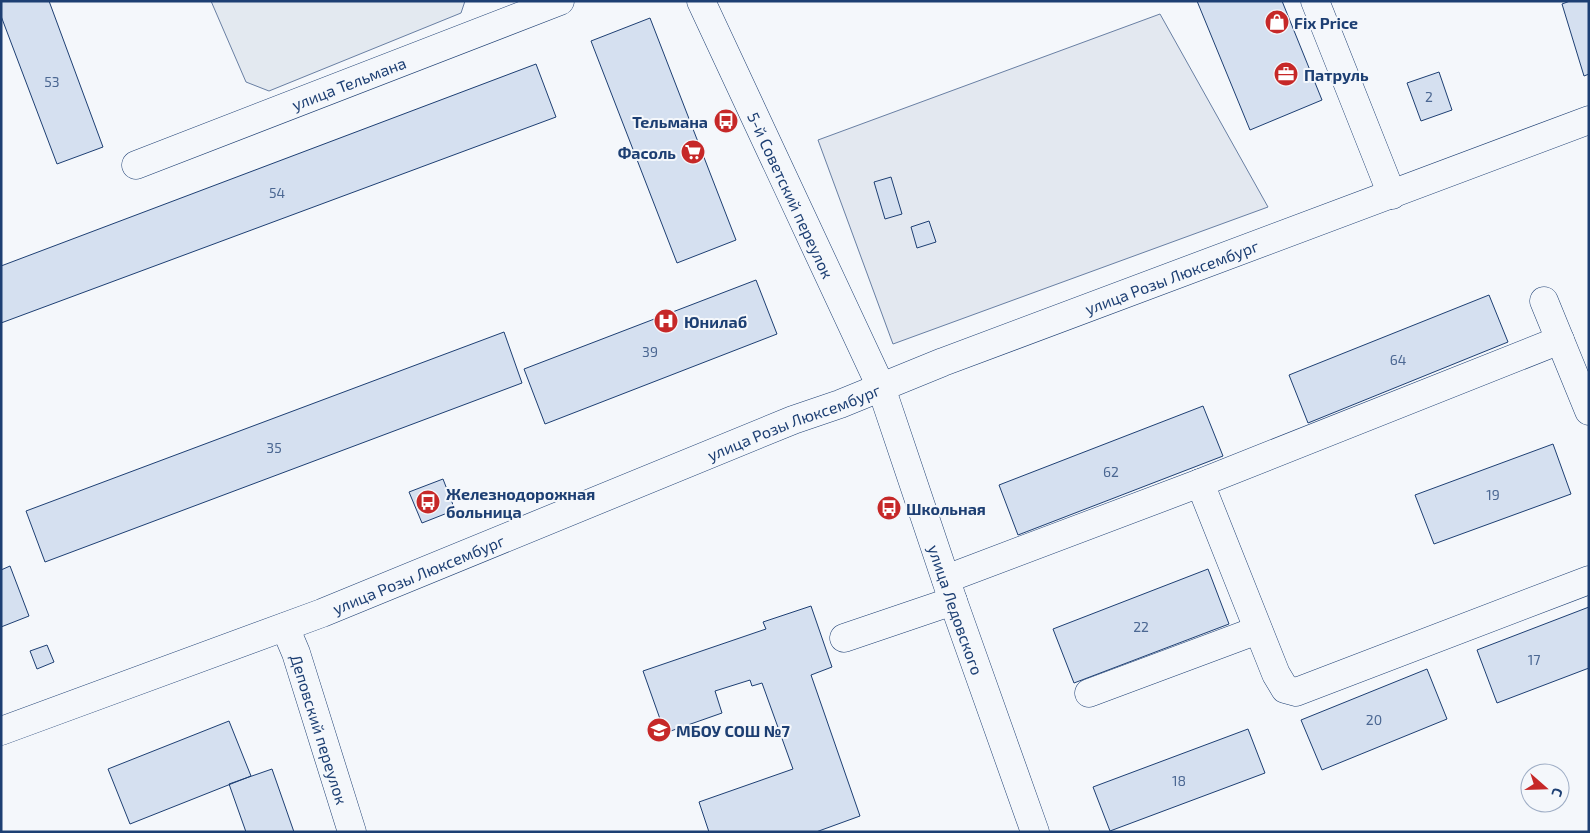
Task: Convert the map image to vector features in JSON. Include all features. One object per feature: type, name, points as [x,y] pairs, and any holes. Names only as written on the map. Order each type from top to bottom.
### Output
[{"type":"street","name":"улица Тельмана","points":[[136,165],[560,1]]},
{"type":"street","name":"5-й Советский переулок","points":[[701,1],[881,388]]},
{"type":"street","points":[[1315,1],[1392,195]]},
{"type":"street","name":"улица Розы Люксембург","points":[[1,731],[242,641],[285,627],[793,420],[840,404],[943,362],[1589,120]]},
{"type":"street","points":[[1544,301],[1589,411]]},
{"type":"street","points":[[844,638],[950,590],[1200,483],[1560,340]]},
{"type":"street","name":"улица Ледовского","points":[[881,388],[1035,832]]},
{"type":"street","points":[[1200,483],[1276,674],[1285,689],[1296,692],[1589,580]]},
{"type":"street","name":"Деповский переулок","points":[[285,627],[296,653],[352,832]]},
{"type":"street","points":[[1089,693],[1258,630]]},
{"type":"shaded area","points":[[211,1],[465,1],[461,13],[269,91],[246,82]]},
{"type":"shaded area","points":[[1160,14],[1268,207],[893,344],[818,140]]},
{"type":"building","points":[[1,1],[49,1],[103,147],[57,164],[1,16]]},
{"type":"building","points":[[1197,1],[1282,1],[1322,100],[1250,130]]},
{"type":"building","points":[[1570,1],[1589,1],[1589,74],[1584,76],[1562,4]]},
{"type":"building","points":[[650,18],[736,240],[677,263],[591,41]]},
{"type":"building","points":[[536,64],[556,117],[1,323],[1,266]]},
{"type":"building","points":[[1439,72],[1452,110],[1421,121],[1407,83]]},
{"type":"building","points":[[891,177],[902,214],[885,219],[874,182]]},
{"type":"building","points":[[929,221],[936,242],[917,248],[911,227]]},
{"type":"building","points":[[756,280],[777,334],[545,424],[524,369]]},
{"type":"building","points":[[1489,295],[1508,342],[1308,423],[1289,375]]},
{"type":"building","points":[[504,332],[522,383],[45,562],[26,511]]},
{"type":"building","points":[[1203,406],[1223,456],[1018,535],[999,485]]},
{"type":"building","points":[[1553,444],[1571,494],[1434,544],[1415,495]]},
{"type":"building","points":[[443,479],[455,510],[422,523],[409,492]]},
{"type":"building","points":[[10,566],[29,616],[1,627],[1,570]]},
{"type":"building","points":[[1208,569],[1229,624],[1074,683],[1053,629]]},
{"type":"building","points":[[811,606],[832,667],[811,675],[860,816],[816,832],[709,832],[699,802],[793,769],[762,683],[752,686],[750,680],[715,691],[722,713],[665,733],[643,671],[766,629],[763,622]]},
{"type":"building","points":[[1589,607],[1589,668],[1497,703],[1477,650]]},
{"type":"building","points":[[47,645],[54,662],[37,669],[30,651]]},
{"type":"building","points":[[1427,669],[1447,719],[1322,770],[1301,720]]},
{"type":"building","points":[[229,721],[251,776],[130,824],[108,769]]},
{"type":"building","points":[[1248,729],[1265,773],[1110,831],[1093,787]]},
{"type":"building","points":[[272,769],[294,832],[246,832],[229,784]]},
{"type":"place","name":"Fix Price","points":[[1277,22]]},
{"type":"place","name":"Патруль","points":[[1286,74]]},
{"type":"place","name":"Тельмана","points":[[726,121]]},
{"type":"place","name":"Фасоль","points":[[693,152]]},
{"type":"place","name":"Юнилаб","points":[[666,321]]},
{"type":"place","name":"Железнодорожная больница","points":[[428,502]]},
{"type":"place","name":"Школьная","points":[[889,508]]},
{"type":"place","name":"МБОУ СОШ №7","points":[[659,730]]}]
